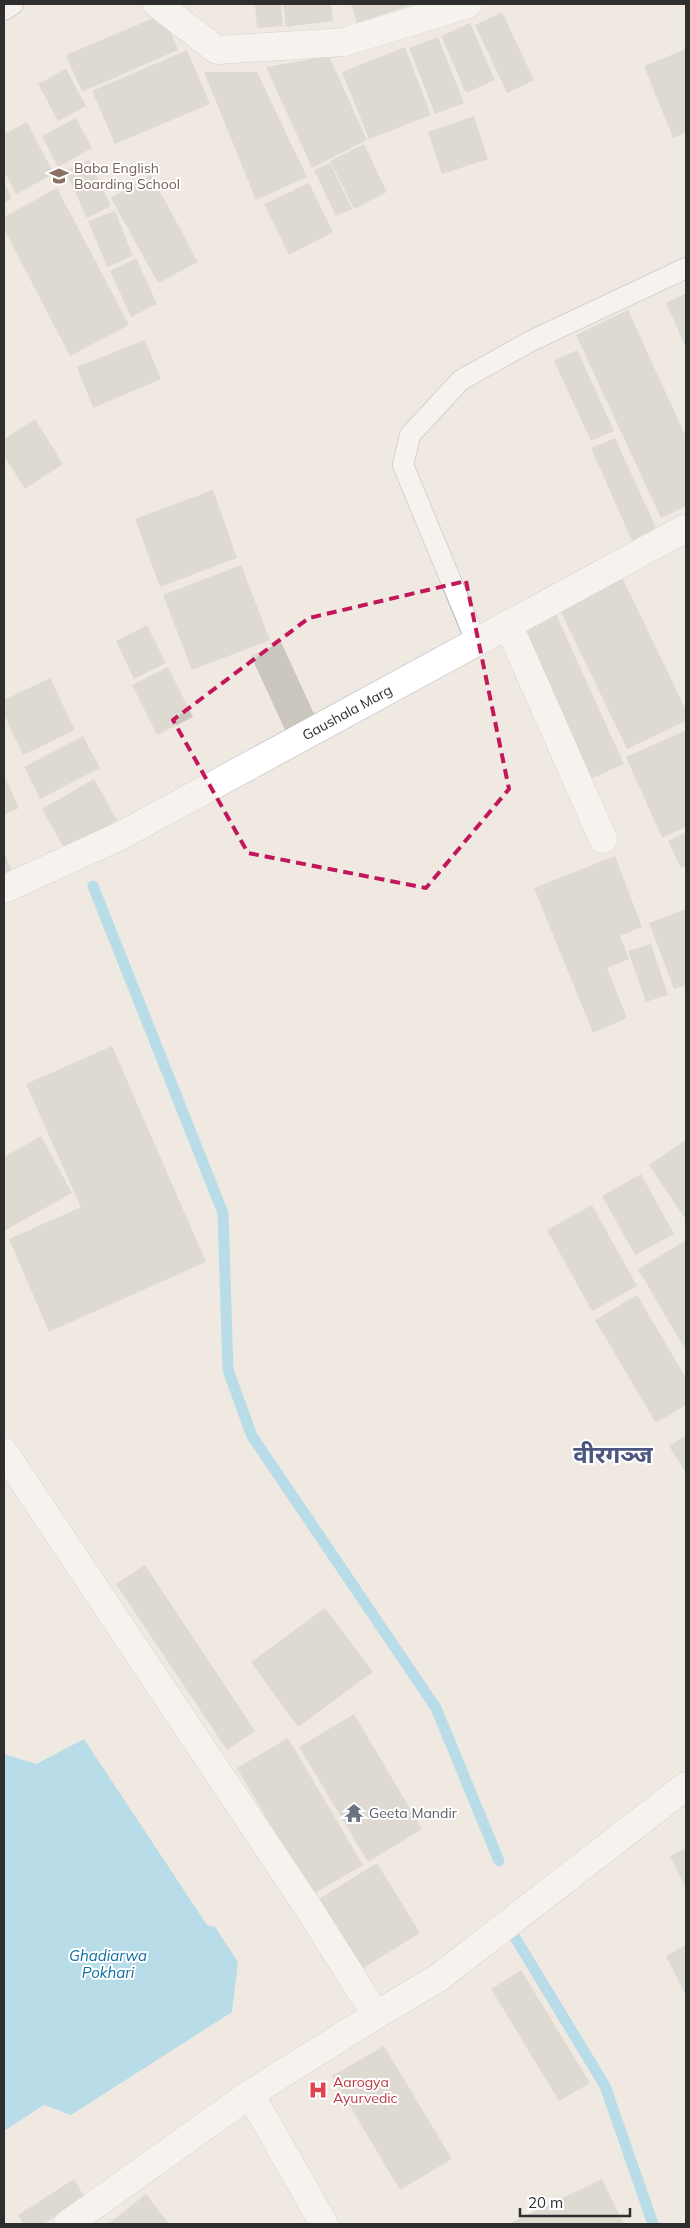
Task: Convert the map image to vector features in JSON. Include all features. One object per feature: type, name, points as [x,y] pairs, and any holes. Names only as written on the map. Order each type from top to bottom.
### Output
[{"type":"street","points":[[157,4],[217,50],[344,42],[468,4]]},
{"type":"street","name":"Gaushala Marg","points":[[4,890],[120,836],[686,528]]},
{"type":"street","points":[[508,624],[603,839]]},
{"type":"street","points":[[4,1452],[311,1912],[376,2016]]},
{"type":"street","points":[[68,2224],[250,2094],[438,1978],[686,1786]]},
{"type":"street","points":[[250,2094],[324,2224]]},
{"type":"lane","points":[[4,10],[13,4]]},
{"type":"lane","points":[[476,641],[403,465],[410,435],[461,380],[531,340],[686,268]]},
{"type":"highlighted area","points":[[466,581],[509,789],[426,888],[248,853],[173,720],[309,618]]},
{"type":"water","name":"Ghadiarwa Pokhari","points":[[84,1739],[207,1925],[215,1927],[238,1962],[232,2012],[71,2115],[44,2105],[4,2131],[4,1754],[36,1764]]},
{"type":"building","points":[[255,4],[281,4],[283,26],[257,28]]},
{"type":"building","points":[[283,4],[331,4],[333,21],[286,27]]},
{"type":"building","points":[[351,4],[414,4],[357,23]]},
{"type":"building","points":[[502,12],[534,80],[507,93],[475,25]]},
{"type":"building","points":[[163,14],[178,50],[82,92],[66,55]]},
{"type":"building","points":[[470,23],[495,80],[466,93],[441,36]]},
{"type":"building","points":[[438,37],[464,103],[435,114],[409,48]]},
{"type":"building","points":[[405,47],[431,115],[369,139],[342,72]]},
{"type":"building","points":[[686,49],[686,132],[673,138],[644,66]]},
{"type":"building","points":[[187,50],[210,104],[115,144],[92,91]]},
{"type":"building","points":[[329,56],[367,140],[312,168],[266,67]]},
{"type":"building","points":[[66,69],[86,106],[58,121],[38,84]]},
{"type":"building","points":[[204,72],[257,72],[307,177],[256,200]]},
{"type":"building","points":[[474,116],[488,159],[442,174],[428,132]]},
{"type":"building","points":[[76,118],[92,148],[58,167],[42,136]]},
{"type":"building","points":[[27,122],[54,174],[16,194],[4,171],[4,134]]},
{"type":"building","points":[[364,144],[387,192],[354,209],[330,161]]},
{"type":"building","points":[[89,160],[111,206],[87,218],[65,171]]},
{"type":"building","points":[[330,163],[352,209],[336,216],[314,170]]},
{"type":"building","points":[[151,175],[198,262],[158,283],[111,198]]},
{"type":"building","points":[[4,183],[12,198],[4,203]]},
{"type":"building","points":[[309,183],[333,232],[289,255],[264,204]]},
{"type":"building","points":[[57,188],[129,325],[70,356],[4,229],[4,217]]},
{"type":"building","points":[[115,211],[133,256],[107,267],[88,221]]},
{"type":"building","points":[[136,258],[157,304],[131,317],[110,271]]},
{"type":"building","points":[[686,293],[686,348],[666,303]]},
{"type":"building","points":[[628,310],[686,437],[686,506],[661,518],[576,335]]},
{"type":"building","points":[[145,340],[161,379],[93,408],[77,367]]},
{"type":"building","points":[[577,350],[614,431],[591,441],[554,361]]},
{"type":"building","points":[[35,419],[63,464],[25,489],[4,456],[4,439]]},
{"type":"building","points":[[615,438],[657,530],[632,541],[591,448]]},
{"type":"building","points":[[213,490],[237,558],[160,587],[135,519]]},
{"type":"building","points":[[241,565],[270,640],[192,670],[163,595]]},
{"type":"building","points":[[621,575],[686,710],[686,721],[627,749],[558,606]]},
{"type":"building","points":[[554,610],[624,764],[591,779],[522,625]]},
{"type":"building","points":[[147,625],[166,663],[134,679],[116,641]]},
{"type":"building","points":[[281,642],[315,716],[285,730],[251,656]]},
{"type":"building","points":[[168,667],[193,717],[157,735],[132,685]]},
{"type":"building","points":[[50,678],[75,730],[23,755],[4,714],[4,700]]},
{"type":"building","points":[[686,730],[686,827],[662,838],[626,757]]},
{"type":"building","points":[[83,736],[100,768],[40,799],[24,767]]},
{"type":"building","points":[[4,775],[19,808],[4,815]]},
{"type":"building","points":[[94,779],[117,820],[65,850],[42,809]]},
{"type":"building","points":[[686,832],[686,866],[681,868],[668,841]]},
{"type":"building","points":[[4,852],[13,873],[4,877]]},
{"type":"building","points":[[615,856],[642,927],[620,936],[629,959],[607,968],[627,1018],[593,1033],[534,888]]},
{"type":"building","points":[[686,909],[686,985],[674,989],[649,923]]},
{"type":"building","points":[[651,944],[668,995],[646,1002],[628,951]]},
{"type":"building","points":[[112,1046],[206,1262],[49,1332],[9,1239],[81,1207],[26,1084]]},
{"type":"building","points":[[41,1136],[72,1193],[4,1231],[4,1157]]},
{"type":"building","points":[[684,1141],[686,1144],[686,1220],[649,1165]]},
{"type":"building","points":[[641,1174],[674,1234],[635,1255],[602,1196]]},
{"type":"building","points":[[592,1205],[637,1286],[592,1311],[547,1230]]},
{"type":"building","points":[[685,1241],[686,1244],[686,1351],[638,1269]]},
{"type":"building","points":[[637,1295],[686,1378],[686,1405],[656,1423],[595,1320]]},
{"type":"building","points":[[686,1435],[686,1473],[669,1446]]},
{"type":"building","points":[[145,1565],[255,1731],[227,1750],[116,1584]]},
{"type":"building","points":[[325,1608],[373,1672],[298,1727],[251,1662]]},
{"type":"building","points":[[354,1714],[422,1829],[368,1862],[299,1747]]},
{"type":"building","points":[[288,1738],[363,1865],[312,1895],[237,1768]]},
{"type":"building","points":[[686,1848],[686,1889],[670,1856]]},
{"type":"building","points":[[377,1863],[420,1933],[360,1970],[317,1900]]},
{"type":"building","points":[[686,1945],[686,1995],[666,1956]]},
{"type":"building","points":[[521,1970],[590,2083],[559,2101],[491,1989]]},
{"type":"building","points":[[384,2046],[452,2159],[400,2190],[332,2076]]},
{"type":"building","points":[[74,2179],[85,2198],[43,2224],[23,2224],[18,2215]]},
{"type":"building","points":[[602,2179],[624,2224],[508,2224]]},
{"type":"building","points":[[146,2194],[168,2223],[108,2224]]},
{"type":"waterway","points":[[93,886],[223,1213],[228,1370],[252,1436],[436,1708],[499,1861]]},
{"type":"waterway","points":[[516,1939],[605,2086],[653,2224]]},
{"type":"place","name":"Baba English Boarding School","points":[[59,176]]},
{"type":"place","name":"Geeta Mandir","points":[[354,1813]]},
{"type":"place","name":"Aarogya Ayurvedic","points":[[318,2090]]},
{"type":"district","name":"वीरगञ्ज","points":[[613,1455]]}]
